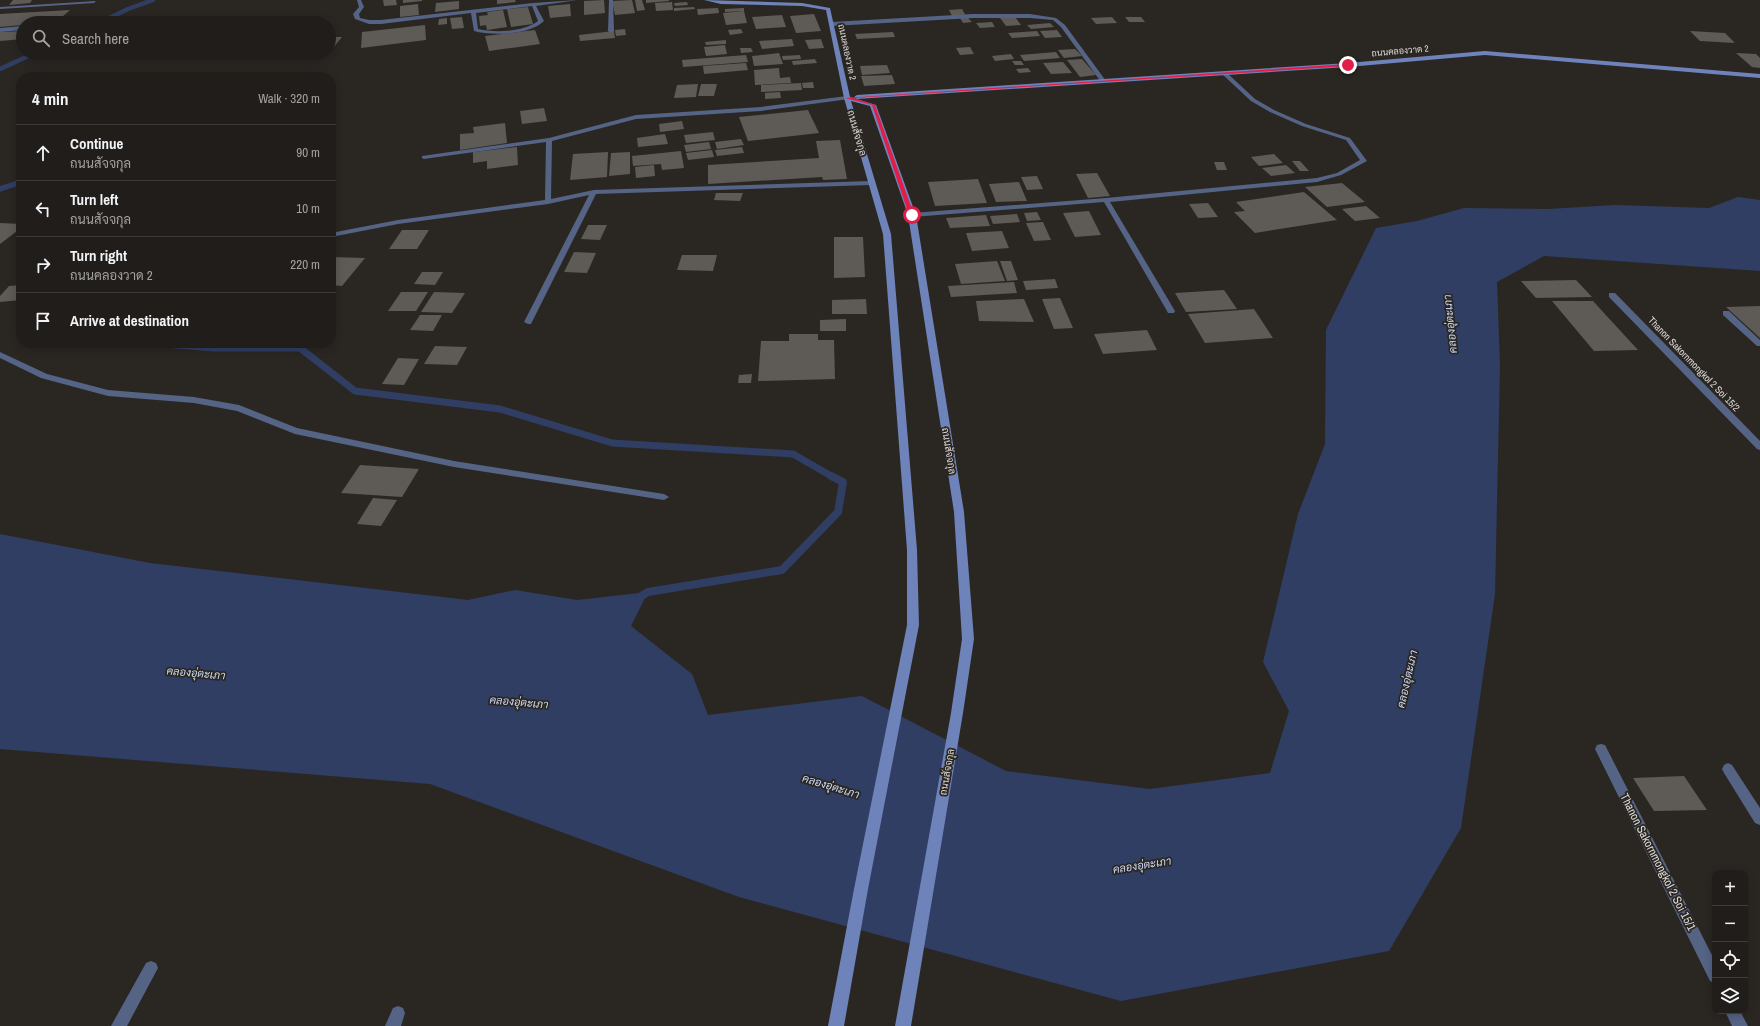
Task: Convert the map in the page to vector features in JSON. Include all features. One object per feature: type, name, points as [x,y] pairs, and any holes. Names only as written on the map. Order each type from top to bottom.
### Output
[{"type":"street","points":[[359,0],[362,7],[356,14],[358,20],[369,22],[419,18],[576,0]]},
{"type":"street","points":[[611,0],[611,31]]},
{"type":"street","name":"ถนนคลองวาด 2","points":[[706,0],[730,4],[801,1],[819,4],[828,10],[847,98],[1348,65],[1485,53],[1760,76]]},
{"type":"street","points":[[0,8],[94,2]]},
{"type":"street","points":[[473,12],[476,30],[480,32],[488,33],[525,29],[534,27],[541,21],[533,4]]},
{"type":"street","points":[[832,24],[973,16],[1030,16],[1054,19],[1063,26],[1103,81]]},
{"type":"street","points":[[0,30],[16,29]]},
{"type":"street","points":[[912,215],[1106,200],[1317,180],[1339,174],[1364,162],[1348,139],[1304,125],[1272,111],[1252,100],[1224,73]]},
{"type":"street","points":[[424,157],[549,140],[636,117],[761,109],[847,98]]},
{"type":"street","name":"ถนนสัจจกุล","points":[[836,1026],[860,889],[913,625],[912,550],[887,234],[847,98]]},
{"type":"street","name":"ถนนสัจจกุล","points":[[847,98],[873,105],[912,215],[959,512],[968,639],[957,713],[903,1026]]},
{"type":"street","points":[[548,202],[549,140]]},
{"type":"street","points":[[336,234],[398,222],[548,202],[594,192],[871,183]]},
{"type":"street","points":[[528,322],[594,192]]},
{"type":"street","points":[[1106,200],[1171,311]]},
{"type":"street","name":"Thanon Sakornmongkol 2 Soi 15/2","points":[[1612,295],[1760,447]]},
{"type":"street","points":[[1726,313],[1760,344]]},
{"type":"street","points":[[0,355],[44,376],[108,392],[194,400],[239,408],[296,431],[454,464],[664,497]]},
{"type":"street","name":"Thanon Sakornmongkol 2 Soi 15/1","points":[[1601,749],[1712,970]]},
{"type":"street","points":[[1728,769],[1760,819]]},
{"type":"street","points":[[119,1026],[151,968]]},
{"type":"street","points":[[1734,1014],[1740,1026]]},
{"type":"water","name":"คลองอุ่ตะเภา","points":[[1738,197],[1760,200],[1760,271],[1544,256],[1497,282],[1500,365],[1495,594],[1461,828],[1389,951],[1121,1001],[739,897],[430,784],[0,749],[0,534],[150,563],[468,600],[515,590],[577,600],[648,592],[631,626],[692,674],[708,715],[862,696],[1006,771],[1150,789],[1270,773],[1289,711],[1263,662],[1298,514],[1325,444],[1326,330],[1376,228],[1417,221],[1464,208],[1548,209],[1615,205],[1709,208]]},
{"type":"building","points":[[13,0],[32,0],[30,3],[9,5]]},
{"type":"building","points":[[383,0],[396,0],[397,5],[384,6]]},
{"type":"building","points":[[403,0],[422,0],[422,1],[403,3]]},
{"type":"building","points":[[497,0],[515,0],[516,2],[497,4]]},
{"type":"building","points":[[604,0],[605,13],[584,15],[584,1]]},
{"type":"building","points":[[632,0],[635,13],[615,15],[612,1]]},
{"type":"building","points":[[635,0],[642,0],[645,10],[637,11]]},
{"type":"building","points":[[646,0],[669,0],[669,1],[646,3]]},
{"type":"building","points":[[459,1],[459,9],[435,12],[436,3]]},
{"type":"building","points":[[672,2],[673,10],[656,11],[655,3]]},
{"type":"building","points":[[687,2],[688,5],[675,6],[674,3]]},
{"type":"building","points":[[418,4],[419,15],[400,17],[400,6]]},
{"type":"building","points":[[570,4],[571,16],[550,18],[548,6]]},
{"type":"building","points":[[528,7],[533,24],[511,27],[507,9]]},
{"type":"building","points":[[694,7],[695,9],[674,11],[674,8]]},
{"type":"building","points":[[718,8],[719,13],[698,15],[697,9]]},
{"type":"building","points":[[744,8],[744,11],[725,12],[725,9]]},
{"type":"building","points":[[962,9],[966,16],[952,16],[949,10]]},
{"type":"building","points":[[70,10],[63,16],[16,16],[16,26],[0,27],[0,14]]},
{"type":"building","points":[[503,10],[507,27],[487,30],[486,25],[480,26],[479,16],[488,15],[487,12]]},
{"type":"building","points":[[744,11],[747,23],[726,25],[723,13]]},
{"type":"building","points":[[814,14],[821,31],[796,33],[790,16]]},
{"type":"building","points":[[782,15],[786,27],[756,29],[752,17]]},
{"type":"building","points":[[462,17],[464,28],[452,29],[450,18]]},
{"type":"building","points":[[1015,17],[1021,25],[1006,26],[1000,18]]},
{"type":"building","points":[[1112,17],[1117,23],[1096,24],[1091,18]]},
{"type":"building","points":[[1125,17],[1141,17],[1145,22],[1129,22]]},
{"type":"building","points":[[447,18],[447,24],[438,25],[439,19]]},
{"type":"building","points":[[960,18],[968,18],[972,22],[963,23]]},
{"type":"building","points":[[992,22],[995,27],[980,28],[976,23]]},
{"type":"building","points":[[1050,23],[1054,27],[1031,29],[1027,25]]},
{"type":"building","points":[[425,25],[426,40],[361,48],[362,32]]},
{"type":"building","points":[[625,29],[626,35],[616,36],[615,30]]},
{"type":"building","points":[[741,29],[743,33],[730,35],[728,30]]},
{"type":"building","points":[[535,30],[540,44],[489,51],[485,36]]},
{"type":"building","points":[[1057,30],[1062,37],[1045,38],[1040,31]]},
{"type":"building","points":[[16,31],[16,40],[0,41],[0,32]]},
{"type":"building","points":[[614,31],[615,38],[580,41],[579,35]]},
{"type":"building","points":[[1037,31],[1040,36],[1012,38],[1008,33]]},
{"type":"building","points":[[1690,31],[1725,33],[1735,43],[1700,41]]},
{"type":"building","points":[[893,32],[895,37],[857,39],[855,34]]},
{"type":"building","points":[[336,37],[342,37],[336,44]]},
{"type":"building","points":[[792,39],[794,46],[762,49],[759,41]]},
{"type":"building","points":[[821,39],[824,48],[809,49],[805,40]]},
{"type":"building","points":[[726,40],[726,44],[706,45],[705,42]]},
{"type":"building","points":[[725,45],[727,54],[706,56],[704,47]]},
{"type":"building","points":[[970,47],[974,54],[960,55],[956,48]]},
{"type":"building","points":[[740,48],[751,48],[753,52],[741,53]]},
{"type":"building","points":[[1075,49],[1082,56],[1064,58],[1058,50]]},
{"type":"building","points":[[1056,52],[1060,58],[1024,61],[1020,55]]},
{"type":"building","points":[[779,53],[783,64],[754,66],[752,56]]},
{"type":"building","points":[[1736,53],[1756,54],[1760,58],[1760,68],[1752,67]]},
{"type":"building","points":[[1011,54],[1014,59],[995,61],[992,56]]},
{"type":"building","points":[[746,55],[748,62],[683,67],[682,60]]},
{"type":"building","points":[[800,55],[801,59],[783,60],[782,56]]},
{"type":"building","points":[[815,59],[817,63],[793,65],[792,61]]},
{"type":"building","points":[[1082,59],[1096,75],[1080,77],[1067,60]]},
{"type":"building","points":[[1012,61],[1021,61],[1024,65],[1015,65]]},
{"type":"building","points":[[1063,62],[1072,73],[1051,74],[1043,63]]},
{"type":"building","points":[[746,63],[748,70],[704,74],[703,66]]},
{"type":"building","points":[[887,65],[890,73],[862,75],[860,66]]},
{"type":"building","points":[[779,68],[780,78],[790,77],[791,83],[755,85],[754,70]]},
{"type":"building","points":[[1028,68],[1031,72],[1019,73],[1016,69]]},
{"type":"building","points":[[892,75],[895,84],[864,86],[861,76]]},
{"type":"building","points":[[813,82],[814,88],[803,88],[802,83]]},
{"type":"building","points":[[801,83],[802,90],[761,92],[761,85]]},
{"type":"building","points":[[698,84],[696,97],[674,98],[677,85]]},
{"type":"building","points":[[701,84],[717,84],[714,96],[698,96]]},
{"type":"building","points":[[780,92],[781,98],[765,99],[765,93]]},
{"type":"building","points":[[544,108],[547,121],[522,124],[520,111]]},
{"type":"building","points":[[808,110],[819,133],[748,141],[739,117]]},
{"type":"building","points":[[682,121],[684,129],[660,132],[659,124]]},
{"type":"building","points":[[505,123],[507,143],[460,150],[460,134],[474,133],[473,127]]},
{"type":"building","points":[[713,132],[715,140],[686,143],[684,135]]},
{"type":"building","points":[[665,134],[668,144],[638,147],[637,138]]},
{"type":"building","points":[[741,139],[744,145],[717,149],[715,142]]},
{"type":"building","points":[[840,140],[847,179],[823,180],[822,177],[708,184],[708,165],[819,158],[816,141]]},
{"type":"building","points":[[709,142],[711,149],[686,152],[684,145]]},
{"type":"building","points":[[517,147],[518,165],[487,169],[487,161],[473,163],[473,152]]},
{"type":"building","points":[[742,147],[744,153],[717,156],[715,150]]},
{"type":"building","points":[[712,150],[714,157],[688,160],[686,153]]},
{"type":"building","points":[[681,151],[684,168],[662,170],[661,164],[633,166],[632,156]]},
{"type":"building","points":[[608,152],[607,177],[570,180],[573,154]]},
{"type":"building","points":[[630,152],[630,174],[609,176],[611,153]]},
{"type":"building","points":[[1274,154],[1283,163],[1259,166],[1251,157]]},
{"type":"building","points":[[1292,161],[1300,161],[1309,171],[1300,171]]},
{"type":"building","points":[[1214,162],[1224,162],[1227,170],[1217,170]]},
{"type":"building","points":[[654,165],[655,176],[636,178],[635,167]]},
{"type":"building","points":[[1286,165],[1295,173],[1271,176],[1262,168]]},
{"type":"building","points":[[1097,173],[1110,196],[1088,198],[1076,174]]},
{"type":"building","points":[[1037,176],[1043,189],[1027,190],[1021,177]]},
{"type":"building","points":[[978,179],[987,203],[935,206],[928,182]]},
{"type":"building","points":[[1019,182],[1027,201],[996,202],[989,184]]},
{"type":"building","points":[[1342,183],[1365,202],[1327,207],[1305,187]]},
{"type":"building","points":[[1304,192],[1337,220],[1255,233],[1234,212],[1245,211],[1236,202]]},
{"type":"building","points":[[716,193],[743,193],[740,201],[714,200]]},
{"type":"building","points":[[1208,203],[1218,217],[1198,218],[1189,204]]},
{"type":"building","points":[[1366,206],[1380,218],[1355,221],[1342,209]]},
{"type":"building","points":[[1089,211],[1101,235],[1075,237],[1063,213]]},
{"type":"building","points":[[1037,212],[1041,220],[1027,221],[1024,213]]},
{"type":"building","points":[[1017,214],[1020,222],[993,224],[990,216]]},
{"type":"building","points":[[986,215],[990,226],[950,228],[946,218]]},
{"type":"building","points":[[1043,222],[1051,240],[1034,241],[1026,223]]},
{"type":"building","points":[[0,223],[16,224],[16,232],[0,244]]},
{"type":"building","points":[[588,225],[607,225],[600,240],[581,239]]},
{"type":"building","points":[[402,230],[429,230],[417,249],[389,249]]},
{"type":"building","points":[[1002,231],[1009,248],[972,251],[966,233]]},
{"type":"building","points":[[834,237],[863,237],[865,277],[834,278]]},
{"type":"building","points":[[574,252],[596,253],[587,273],[564,272]]},
{"type":"building","points":[[682,255],[717,255],[713,271],[677,270]]},
{"type":"building","points":[[336,257],[365,258],[342,286],[336,285]]},
{"type":"building","points":[[997,261],[1005,281],[961,284],[955,264]]},
{"type":"building","points":[[1000,261],[1011,261],[1018,280],[1007,281]]},
{"type":"building","points":[[422,272],[443,272],[435,285],[414,284]]},
{"type":"building","points":[[1055,279],[1058,288],[1026,290],[1023,281]]},
{"type":"building","points":[[1576,280],[1592,297],[1536,298],[1521,281]]},
{"type":"building","points":[[1014,282],[1017,293],[951,297],[948,286]]},
{"type":"building","points":[[16,285],[16,300],[0,302],[0,296],[9,286]]},
{"type":"building","points":[[1224,290],[1237,309],[1186,312],[1175,293]]},
{"type":"building","points":[[401,292],[428,292],[416,311],[388,311]]},
{"type":"building","points":[[434,292],[465,293],[452,313],[421,312]]},
{"type":"building","points":[[1060,298],[1073,328],[1054,329],[1042,299]]},
{"type":"building","points":[[866,299],[867,314],[832,314],[832,300]]},
{"type":"building","points":[[1024,299],[1034,322],[979,321],[976,301]]},
{"type":"building","points":[[1552,301],[1593,301],[1638,350],[1594,351]]},
{"type":"building","points":[[1760,306],[1760,338],[1726,307]]},
{"type":"building","points":[[1254,309],[1273,338],[1205,343],[1188,314]]},
{"type":"building","points":[[420,315],[442,315],[433,331],[410,330]]},
{"type":"building","points":[[846,319],[846,331],[820,331],[820,320]]},
{"type":"building","points":[[1147,330],[1157,350],[1103,354],[1094,334]]},
{"type":"building","points":[[789,334],[818,334],[818,340],[834,340],[835,379],[758,381],[761,341],[789,341]]},
{"type":"building","points":[[435,346],[467,347],[457,365],[424,364]]},
{"type":"building","points":[[398,358],[419,359],[404,385],[382,384]]},
{"type":"building","points":[[752,374],[751,383],[738,383],[739,375]]},
{"type":"building","points":[[360,465],[419,469],[402,497],[341,493]]},
{"type":"building","points":[[373,498],[397,500],[381,526],[357,524]]},
{"type":"building","points":[[1684,776],[1707,810],[1654,811],[1633,778]]},
{"type":"waterway","points":[[114,16],[153,0]]},
{"type":"waterway","points":[[0,69],[20,60]]},
{"type":"waterway","points":[[0,189],[16,184]]},
{"type":"waterway","points":[[214,348],[300,348]]},
{"type":"waterway","points":[[300,348],[355,391],[500,409],[612,443],[793,454],[833,477]]},
{"type":"waterway","points":[[640,597],[648,592],[782,570],[838,512],[843,482],[833,477]]},
{"type":"route","points":[[912,215],[873,105],[847,98],[1348,65]]}]
